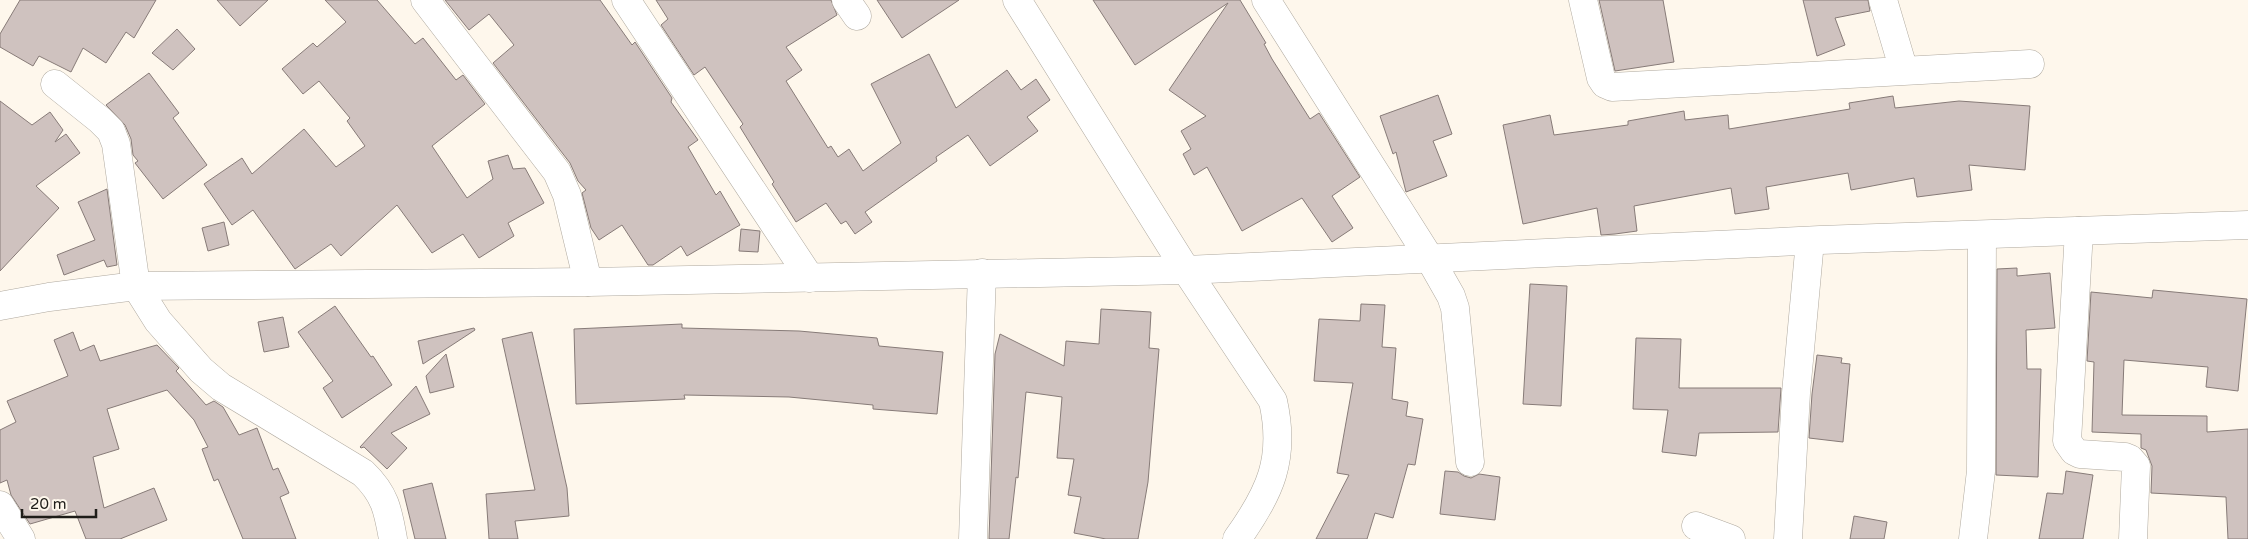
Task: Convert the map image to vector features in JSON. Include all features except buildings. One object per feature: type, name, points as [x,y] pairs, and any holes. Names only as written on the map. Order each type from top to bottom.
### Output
[{"type":"street","points":[[425,0],[558,172],[567,195],[588,282]]},
{"type":"street","points":[[626,0],[810,278]]},
{"type":"street","points":[[1017,0],[1186,270],[1273,402],[1279,426],[1277,455],[1270,484],[1254,515],[1237,539]]},
{"type":"street","points":[[1266,0],[1430,259],[1451,296],[1455,308],[1470,462]]},
{"type":"street","points":[[1583,0],[1601,78],[1605,84],[1612,87],[2030,64]]},
{"type":"street","points":[[1882,0],[1904,71]]},
{"type":"street","points":[[55,84],[111,131],[116,144],[136,286],[158,321],[201,370],[221,388],[363,473],[381,492],[388,512],[393,539]]},
{"type":"street","points":[[0,306],[49,297],[136,286],[588,282],[1186,270],[1810,241],[2248,225]]},
{"type":"street","points":[[2079,231],[2067,441],[2074,451],[2080,454],[2124,457],[2130,459],[2136,466],[2133,539]]},
{"type":"street","points":[[1973,539],[1981,471],[1982,236]]},
{"type":"street","points":[[1788,539],[1796,393],[1810,241]]},
{"type":"street","points":[[973,539],[982,273]]},
{"type":"street","points":[[0,506],[21,539]]},
{"type":"street","points":[[1696,526],[1731,539]]}]
